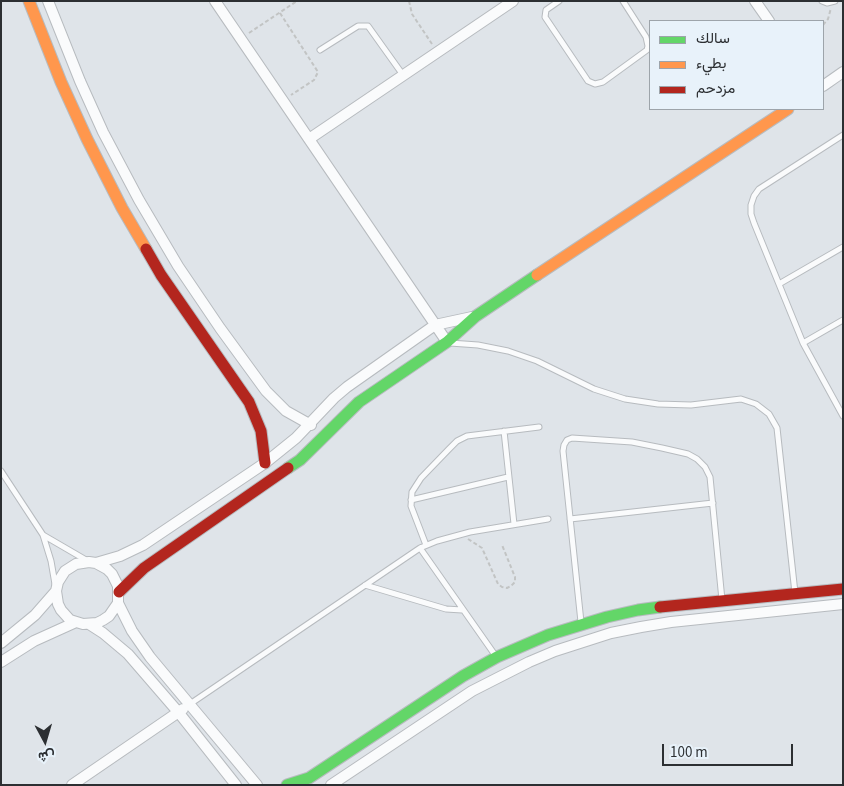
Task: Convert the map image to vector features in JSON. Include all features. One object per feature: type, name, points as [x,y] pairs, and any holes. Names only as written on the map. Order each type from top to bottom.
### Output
[{"type":"street","points":[[29,1],[61,82],[122,208],[161,275],[249,402],[261,431],[265,463]]},
{"type":"street","points":[[48,1],[103,132],[178,266],[220,328],[275,402],[292,415],[311,424]]},
{"type":"street","points":[[215,1],[434,326],[447,342]]},
{"type":"street","points":[[755,1],[768,20]]},
{"type":"street","points":[[309,140],[509,2]]},
{"type":"street","points":[[824,85],[843,72]]},
{"type":"street","points":[[89,624],[109,616],[118,598],[144,568],[300,460],[359,402],[447,342],[476,316],[786,110]]},
{"type":"street","points":[[87,139],[103,132]]},
{"type":"street","points":[[1,643],[30,621],[56,590],[61,576],[70,567],[82,562],[92,562],[120,556],[143,545],[281,451],[311,424],[334,398],[347,387],[434,326],[476,316]]},
{"type":"street","points":[[92,562],[108,569],[112,574],[118,586],[118,598],[141,644],[257,785]]},
{"type":"street","points":[[287,785],[309,778],[463,676],[497,657],[530,642],[615,615],[670,606],[840,589],[841,604],[672,622],[611,633],[582,641],[529,662],[472,691],[331,785]]},
{"type":"street","points":[[56,590],[58,604],[65,615],[76,622],[89,624],[128,654],[179,713],[236,785]]},
{"type":"street","points":[[670,606],[672,622]]},
{"type":"street","points":[[1,662],[34,641],[76,622]]},
{"type":"street","points":[[579,625],[582,641]]},
{"type":"street","points":[[497,657],[508,673]]},
{"type":"street","points":[[463,676],[472,691]]},
{"type":"street","points":[[72,785],[190,704]]},
{"type":"street","points":[[337,759],[341,770],[348,772]]},
{"type":"lane","points":[[559,1],[546,10],[545,17],[588,81],[595,84],[603,82],[647,50],[646,37],[623,1]]},
{"type":"lane","points":[[822,1],[833,2]]},
{"type":"lane","points":[[320,50],[358,26],[364,25],[370,28],[403,76]]},
{"type":"lane","points":[[843,135],[759,189],[751,205],[751,214],[803,343],[843,416]]},
{"type":"lane","points":[[779,284],[843,248]]},
{"type":"lane","points":[[803,343],[843,320]]},
{"type":"lane","points":[[447,342],[478,345],[508,351],[537,361],[594,389],[626,399],[658,404],[691,405],[741,399],[756,404],[769,414],[777,428],[795,594]]},
{"type":"lane","points":[[426,545],[411,506],[412,492],[421,478],[457,441],[468,436],[539,427]]},
{"type":"lane","points":[[504,431],[514,524]]},
{"type":"lane","points":[[579,625],[563,451],[567,440],[572,438],[632,442],[688,454],[705,467],[710,477],[722,601]]},
{"type":"lane","points":[[1,471],[43,535],[51,561],[56,590]]},
{"type":"lane","points":[[411,500],[508,477]]},
{"type":"lane","points":[[570,519],[712,503]]},
{"type":"lane","points":[[190,704],[420,548],[460,534],[548,519]]},
{"type":"lane","points":[[43,535],[92,562]]},
{"type":"lane","points":[[420,548],[497,657]]},
{"type":"lane","points":[[365,585],[446,610],[462,610]]},
{"type":"path","points":[[240,39],[297,1]]},
{"type":"path","points":[[409,1],[412,14],[437,52]]},
{"type":"path","points":[[824,23],[830,14],[833,2]]},
{"type":"path","points":[[280,13],[318,69],[318,75],[314,80],[282,100]]},
{"type":"path","points":[[304,48],[312,52],[320,50]]},
{"type":"path","points":[[460,534],[482,548],[498,584],[507,588],[515,582],[515,577],[502,545]]},
{"type":"traffic: fast","points":[[288,468],[300,460],[359,402],[447,342],[476,316],[537,275]]},
{"type":"traffic: fast","points":[[287,785],[309,778],[463,676],[497,657],[548,635],[607,617],[660,607]]},
{"type":"traffic: slow","points":[[29,1],[61,82],[87,139],[122,208],[146,249]]},
{"type":"traffic: slow","points":[[537,275],[786,110]]},
{"type":"traffic: jam","points":[[146,249],[161,275],[249,402],[261,431],[265,463]]},
{"type":"traffic: jam","points":[[119,592],[144,568],[288,468]]},
{"type":"traffic: jam","points":[[660,607],[843,589]]}]
